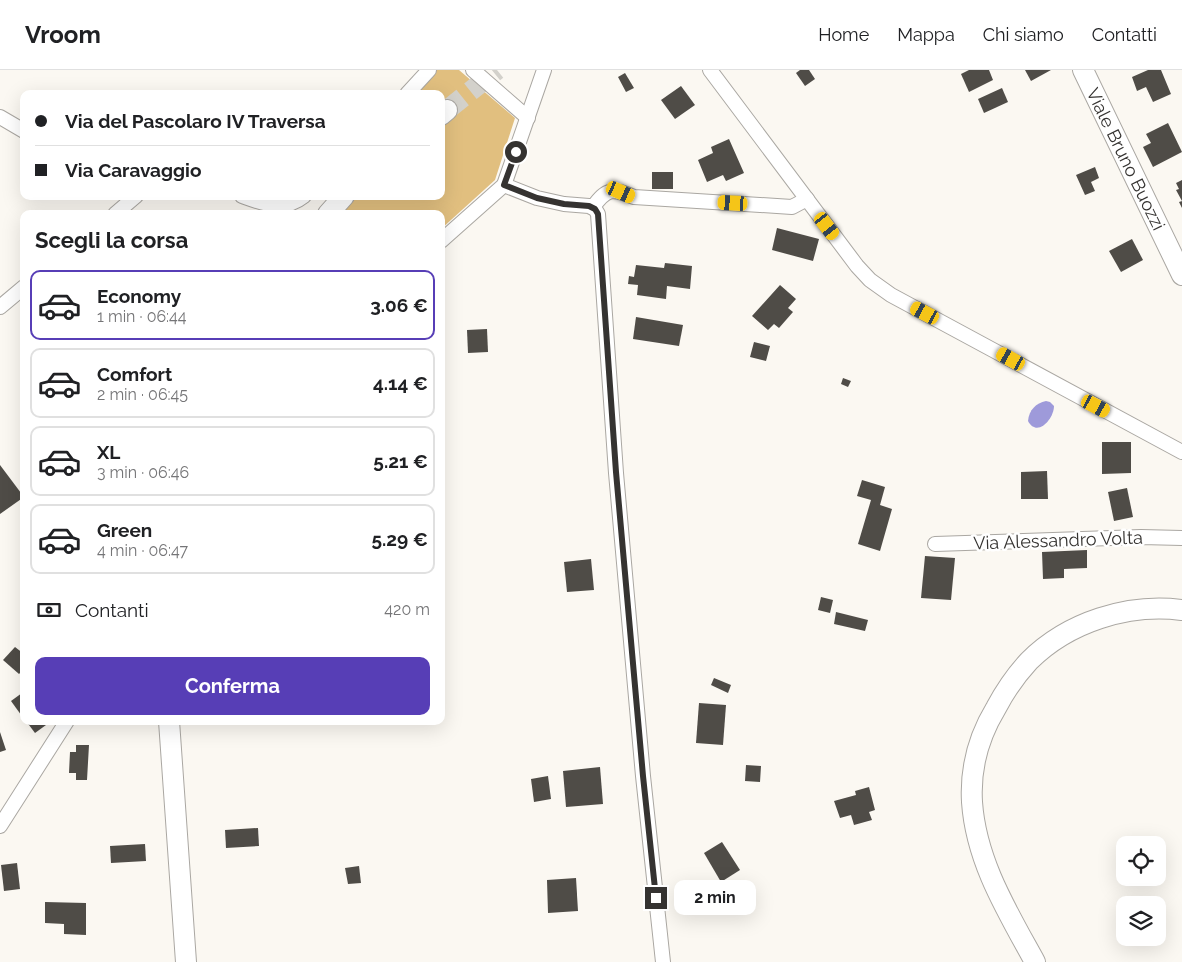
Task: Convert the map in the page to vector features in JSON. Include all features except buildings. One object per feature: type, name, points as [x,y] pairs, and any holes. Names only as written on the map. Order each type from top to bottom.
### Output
[{"type":"main road","name":"Viale Bruno Buozzi","points":[[1083,70],[1182,275]]},
{"type":"main road","points":[[332,210],[340,200]]},
{"type":"main road","points":[[1035,962],[992,883],[978,839],[972,803],[972,785],[976,757],[985,730],[1004,695],[1024,667],[1062,636],[1088,623],[1119,613],[1160,609],[1182,610]]},
{"type":"main road","points":[[169,725],[186,962]]},
{"type":"street","points":[[411,90],[429,70]]},
{"type":"street","points":[[473,70],[528,118]]},
{"type":"street","points":[[445,237],[504,185],[544,70]]},
{"type":"street","points":[[710,70],[857,266],[879,287],[1182,452]]},
{"type":"street","points":[[0,117],[20,129]]},
{"type":"street","points":[[504,185],[537,198],[593,207],[597,211],[616,472],[643,776],[663,962]]},
{"type":"street","points":[[593,207],[605,192],[613,190],[634,197],[792,207],[807,199]]},
{"type":"street","points":[[120,210],[131,200]]},
{"type":"street","points":[[254,200],[280,206],[294,203],[298,200]]},
{"type":"street","points":[[0,307],[20,291]]},
{"type":"street","name":"Via Alessandro Volta","points":[[935,544],[1141,537],[1182,538]]},
{"type":"street","points":[[0,826],[65,725]]},
{"type":"shaded area","points":[[436,70],[459,70],[515,118],[495,180],[445,225],[445,210],[340,210],[349,200],[445,200],[445,90],[418,90]]},
{"type":"shaded area","points":[[1046,401],[1054,406],[1053,411],[1044,425],[1036,428],[1028,421],[1031,410],[1039,403]]},
{"type":"tunnel","points":[[447,110],[497,70]]},
{"type":"route","points":[[516,152],[504,185],[537,198],[564,204],[593,207],[598,214],[616,472],[643,776],[656,898]]}]
